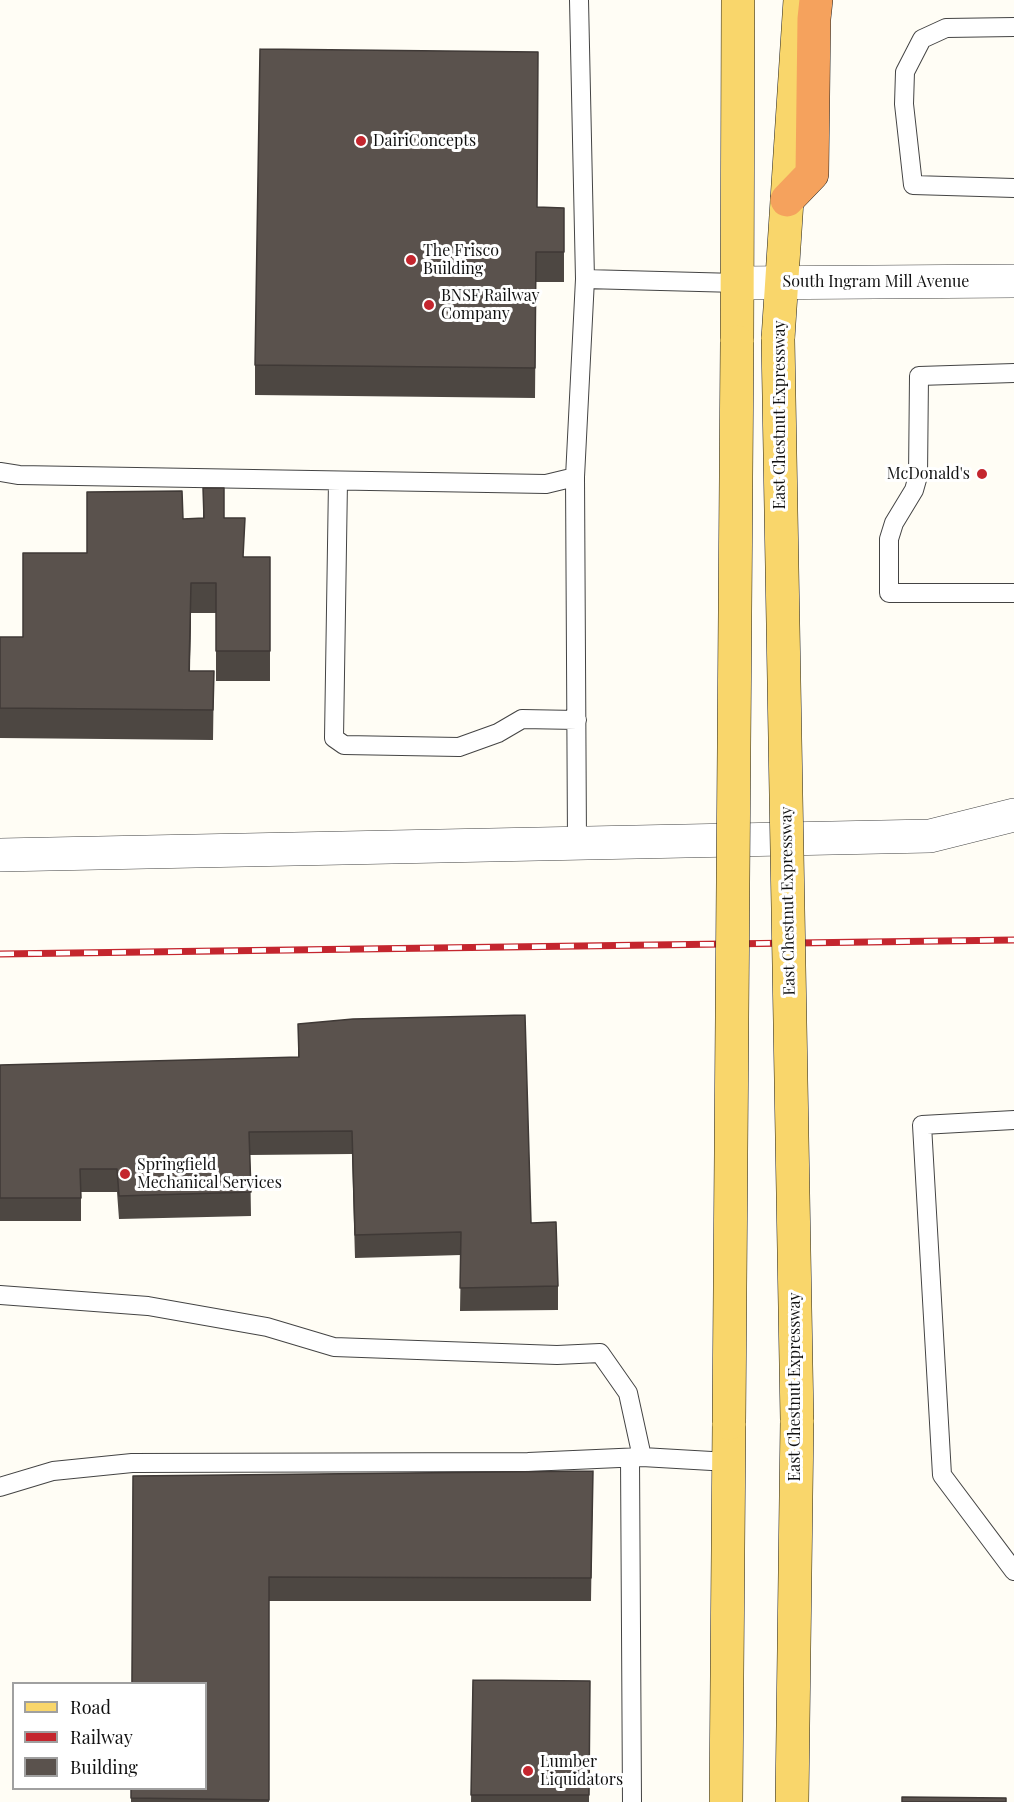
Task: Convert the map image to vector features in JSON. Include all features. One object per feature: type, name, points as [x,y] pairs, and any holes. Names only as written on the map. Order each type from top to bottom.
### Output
[{"type":"highway","points":[[787,200],[812,174],[816,0]]},
{"type":"main road","points":[[726,1802],[738,0]]},
{"type":"main road","name":"East Chestnut Expressway","points":[[792,1802],[797,1420],[778,339],[800,0]]},
{"type":"street","name":"South Ingram Mill Avenue","points":[[737,283],[1014,281]]},
{"type":"street","points":[[0,855],[930,836],[1014,815]]},
{"type":"lane","points":[[577,842],[575,477],[585,279],[579,0]]},
{"type":"lane","points":[[1014,27],[946,28],[922,39],[905,72],[904,104],[913,185],[1014,188]]},
{"type":"lane","points":[[585,279],[737,283]]},
{"type":"lane","points":[[1014,373],[919,376],[918,476],[914,490],[894,523],[889,539],[889,593],[1014,593]]},
{"type":"lane","points":[[0,472],[19,475],[546,484],[575,477]]},
{"type":"lane","points":[[338,481],[334,738],[344,745],[459,747],[498,733],[522,719],[577,720]]},
{"type":"lane","points":[[1014,1120],[922,1125],[942,1475],[1014,1571]]},
{"type":"lane","points":[[0,1295],[148,1306],[267,1327],[334,1347],[557,1355],[600,1353],[628,1393],[636,1457],[632,1802]]},
{"type":"lane","points":[[0,1487],[53,1471],[132,1463],[516,1462],[636,1457],[729,1462]]},
{"type":"building","name":"The Frisco Building","points":[[260,49],[538,52],[537,207],[564,208],[564,252],[536,252],[535,368],[255,365]]},
{"type":"building","points":[[203,488],[224,488],[224,518],[245,518],[243,557],[270,557],[270,651],[216,651],[216,583],[191,583],[189,671],[214,671],[213,710],[0,708],[0,637],[23,637],[23,553],[87,553],[87,492],[182,491],[183,519],[204,518]]},
{"type":"building","name":"Springfield Mechanical Services","points":[[525,1015],[531,1223],[556,1222],[558,1286],[460,1288],[461,1232],[355,1235],[352,1131],[249,1132],[251,1192],[119,1196],[117,1169],[80,1169],[81,1198],[0,1198],[0,1065],[299,1057],[298,1024],[353,1019]]},
{"type":"building","points":[[593,1471],[591,1578],[269,1577],[269,1800],[131,1798],[131,1790],[207,1790],[207,1682],[132,1682],[133,1476]]},
{"type":"building","points":[[473,1680],[590,1681],[589,1795],[471,1795]]},
{"type":"building","points":[[902,1797],[1006,1798],[1006,1802],[902,1802]]},
{"type":"railway","points":[[0,954],[1014,940]]},
{"type":"place","name":"DairiConcepts","points":[[361,141]]},
{"type":"place","name":"The Frisco Building","points":[[411,260]]},
{"type":"place","name":"BNSF Railway Company","points":[[429,305]]},
{"type":"place","name":"McDonald's","points":[[982,474]]},
{"type":"place","name":"Springfield Mechanical Services","points":[[125,1174]]},
{"type":"place","name":"Lumber Liquidators","points":[[528,1771]]}]
